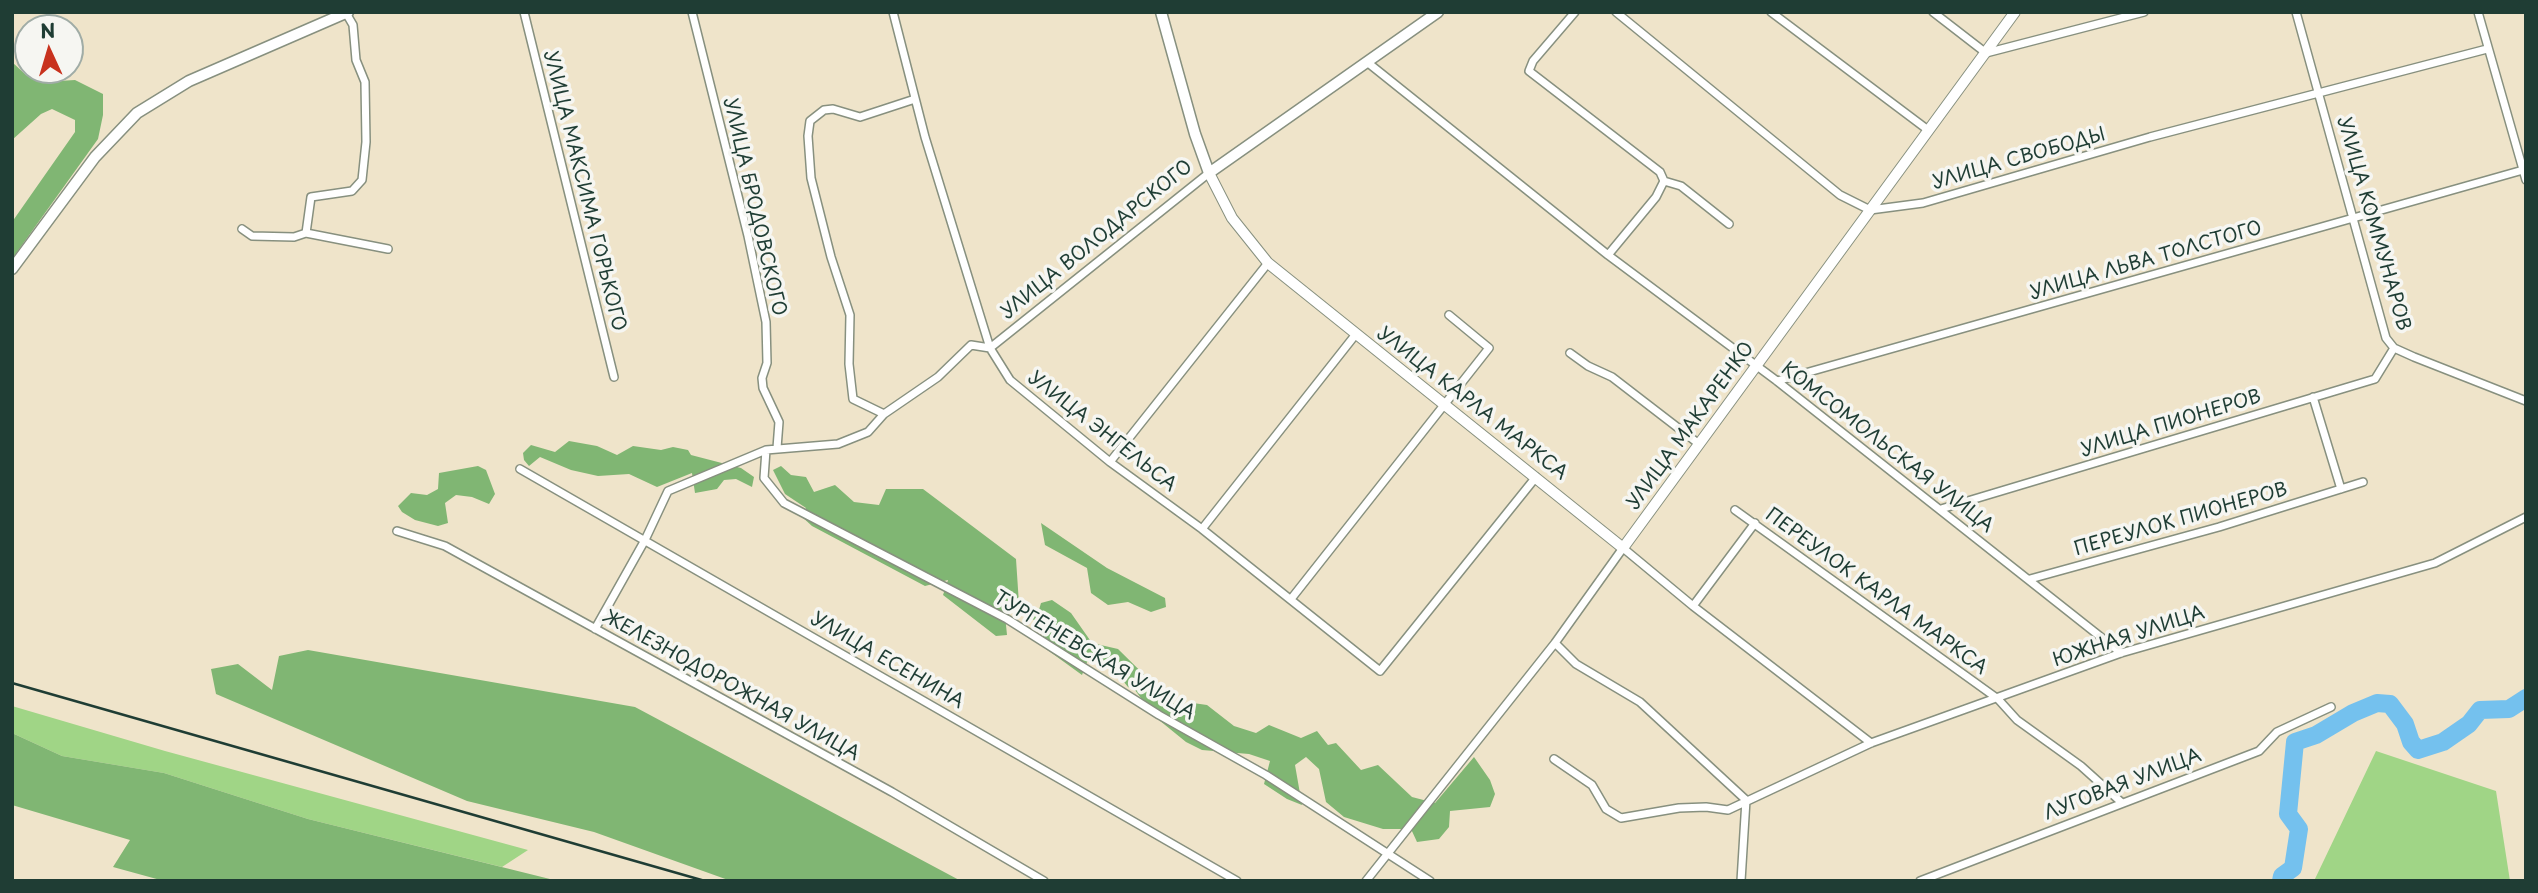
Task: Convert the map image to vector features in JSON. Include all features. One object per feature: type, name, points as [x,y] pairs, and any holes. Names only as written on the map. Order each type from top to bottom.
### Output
[{"type":"main road","name":"УЛИЦА КАРЛА МАРКСА","points":[[1161,12],[1209,173]]},
{"type":"main road","name":"УЛИЦА ВОЛОДАРСКОГО","points":[[1209,173],[1438,12]]},
{"type":"main road","points":[[12,270],[95,157],[137,113],[189,82],[347,13]]},
{"type":"street","name":"УЛИЦА МАКСИМА ГОРЬКОГО","points":[[524,12],[614,377]]},
{"type":"street","name":"УЛИЦА БРОДОВСКОГО","points":[[692,12],[748,236],[766,322],[766,363],[762,379],[779,422],[777,448]]},
{"type":"street","name":"УЛИЦА ЭНГЕЛЬСА","points":[[893,12],[915,99],[990,348],[1010,380],[1110,463],[1202,529],[1380,671],[1536,477]]},
{"type":"street","points":[[1575,12],[1533,61],[1530,71],[1660,172],[1664,181],[1681,186],[1729,224]]},
{"type":"street","points":[[1616,12],[1840,195],[1870,210]]},
{"type":"street","points":[[1771,12],[1928,131]]},
{"type":"street","points":[[1933,12],[1986,53],[2144,12]]},
{"type":"street","name":"УЛИЦА МАКАРЕНКО","points":[[1366,881],[1555,643],[2015,12]]},
{"type":"street","name":"УЛИЦА КОММУНАРОВ","points":[[2296,12],[2386,338],[2394,348],[2526,401]]},
{"type":"street","points":[[2478,12],[2526,180]]},
{"type":"street","points":[[306,233],[311,197],[352,191],[362,180],[366,142],[365,82],[356,60],[353,26],[347,13]]},
{"type":"street","name":"УЛИЦА СВОБОДЫ","points":[[1870,210],[1923,203],[2487,49]]},
{"type":"street","name":"КОМСОМОЛЬСКАЯ УЛИЦА","points":[[1367,62],[1608,255],[1777,381],[2121,653]]},
{"type":"street","points":[[884,414],[853,398],[849,364],[850,315],[831,257],[811,178],[808,136],[810,121],[824,110],[833,109],[860,117],[915,99]]},
{"type":"street","name":"УЛИЦА ЛЬВА ТОЛСТОГО","points":[[1777,381],[2523,170]]},
{"type":"street","name":"УЛИЦА ВОЛОДАРСКОГО","points":[[596,629],[645,540],[668,491],[766,450],[838,444],[868,432],[884,414],[938,377],[971,345],[990,348],[1209,173]]},
{"type":"street","name":"УЛИЦА КАРЛА МАРКСА","points":[[1209,173],[1232,218],[1268,263],[1693,606],[1871,743]]},
{"type":"street","points":[[1608,255],[1656,197],[1664,181]]},
{"type":"street","points":[[242,229],[252,236],[294,237],[306,233],[388,249]]},
{"type":"street","points":[[1110,463],[1268,263]]},
{"type":"street","points":[[1291,599],[1489,348],[1449,315]]},
{"type":"street","points":[[1202,529],[1356,334]]},
{"type":"street","name":"УЛИЦА ПИОНЕРОВ","points":[[1941,509],[2375,379],[2394,348]]},
{"type":"street","points":[[1570,353],[1588,366],[1612,377],[1699,444]]},
{"type":"street","points":[[2313,397],[2341,489]]},
{"type":"street","name":"ТУРГЕНЕВСКАЯ УЛИЦА","points":[[766,450],[764,478],[784,503],[1007,619],[1159,715],[1277,782],[1430,881]]},
{"type":"street","name":"УЛИЦА ЕСЕНИНА","points":[[520,469],[1237,881]]},
{"type":"street","name":"ПЕРЕУЛОК ПИОНЕРОВ","points":[[2030,579],[2363,482]]},
{"type":"street","name":"ПЕРЕУЛОК КАРЛА МАРКСА","points":[[1735,510],[1998,699],[2017,720],[2081,766],[2121,802]]},
{"type":"street","name":"ЮЖНАЯ УЛИЦА","points":[[1554,759],[1592,785],[1606,809],[1621,818],[1693,807],[1728,810],[1871,743],[2121,653],[2435,563],[2526,517]]},
{"type":"street","points":[[1693,606],[1755,523]]},
{"type":"street","name":"ЖЕЛЕЗНОДОРОЖНАЯ УЛИЦА","points":[[397,531],[445,546],[892,792],[1044,881]]},
{"type":"street","points":[[1555,643],[1576,664],[1640,702],[1746,800],[1741,881]]},
{"type":"street","name":"ЛУГОВАЯ УЛИЦА","points":[[1920,881],[2259,751],[2277,732],[2331,707]]},
{"type":"green space","points":[[12,62],[14,84],[83,84],[103,94],[103,115],[98,139],[12,259],[12,222],[75,132],[75,120],[52,109],[41,114],[12,140]]},
{"type":"green space","points":[[569,441],[597,446],[617,455],[633,446],[688,450],[691,455],[741,468],[754,477],[752,487],[736,479],[724,480],[717,489],[695,493],[692,473],[657,487],[629,474],[598,476],[571,470],[540,457],[529,466],[524,460],[523,453],[531,445],[555,452]]},
{"type":"green space","points":[[478,466],[486,470],[495,494],[489,504],[472,497],[456,495],[445,503],[448,523],[438,526],[415,520],[398,506],[411,493],[427,495],[438,489],[439,473]]},
{"type":"green space","points":[[781,466],[791,475],[806,477],[814,492],[835,485],[854,502],[879,505],[886,489],[923,489],[1016,559],[1019,604],[1038,613],[1041,603],[1052,600],[1071,613],[1092,643],[1118,649],[1185,715],[1193,703],[1207,705],[1234,726],[1256,733],[1269,725],[1301,738],[1317,731],[1328,745],[1336,743],[1361,770],[1378,765],[1412,797],[1435,803],[1474,757],[1490,780],[1495,794],[1490,807],[1450,811],[1449,827],[1439,839],[1417,842],[1411,829],[1383,829],[1344,817],[1326,802],[1319,769],[1306,757],[1295,765],[1302,805],[1287,799],[1264,784],[1270,761],[1249,754],[1202,750],[1186,742],[1154,716],[1135,690],[1128,687],[1115,671],[1089,657],[1082,675],[1042,646],[1044,625],[1004,605],[1007,635],[996,636],[943,595],[948,580],[925,586],[812,526],[801,516],[806,508],[785,494],[773,470]]},
{"type":"green space","points":[[1041,523],[1107,568],[1165,598],[1166,607],[1151,612],[1128,602],[1108,605],[1091,593],[1087,568],[1045,545]]},
{"type":"green space","points":[[308,650],[635,707],[961,881],[731,881],[594,832],[467,801],[216,694],[211,669],[238,664],[272,690],[279,656]]},
{"type":"green space","points":[[12,706],[165,751],[528,850],[502,867],[308,819],[164,773],[62,756],[12,733]]},
{"type":"green space","points":[[12,733],[62,756],[164,773],[308,819],[558,881],[164,881],[113,867],[130,840],[12,805]]},
{"type":"green space","points":[[2376,751],[2496,791],[2510,881],[2314,881]]},
{"type":"waterway","points":[[2281,881],[2282,876],[2293,868],[2299,829],[2288,814],[2295,742],[2316,735],[2353,713],[2377,703],[2390,704],[2405,724],[2411,742],[2418,750],[2443,742],[2469,724],[2480,710],[2509,709],[2526,698]]},
{"type":"railway","points":[[12,683],[705,881]]}]
